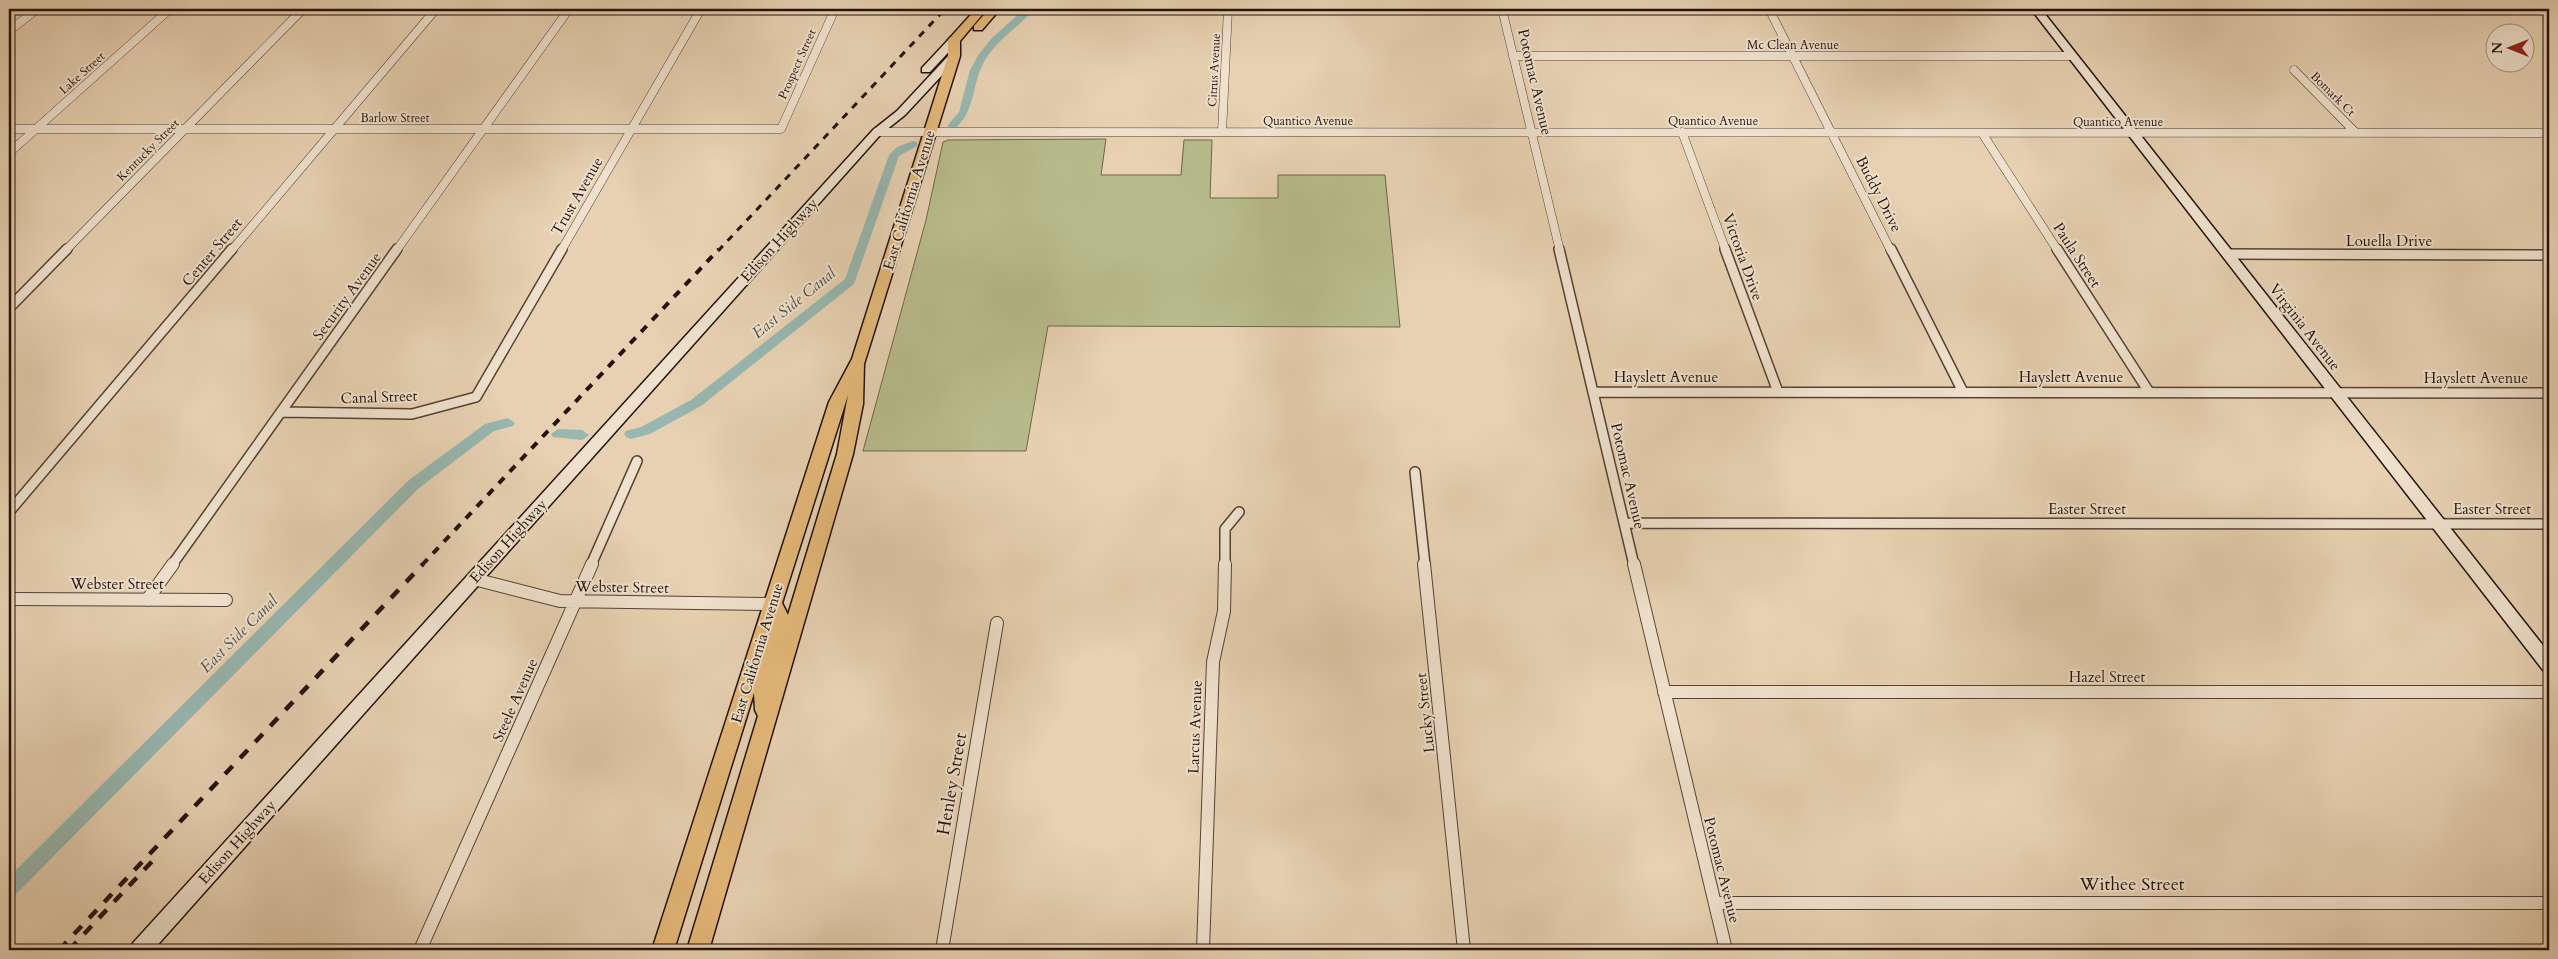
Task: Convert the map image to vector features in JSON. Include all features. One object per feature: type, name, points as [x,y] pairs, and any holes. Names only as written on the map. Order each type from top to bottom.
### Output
[{"type":"main road","name":"Edison Highway","points":[[140,950],[877,132],[894,106],[982,9]]},
{"type":"main road","name":"Edison Highway","points":[[877,132],[901,113],[995,9]]},
{"type":"main road","name":"Virginia Avenue","points":[[2036,9],[2549,665]]},
{"type":"main road","name":"East California Avenue","points":[[663,950],[837,402],[859,359],[954,56],[954,40]]},
{"type":"main road","name":"East California Avenue","points":[[698,950],[845,454],[855,404],[859,359]]},
{"type":"main road","points":[[764,724],[763,683],[780,623],[779,611],[772,604]]},
{"type":"street","points":[[9,31],[37,9]]},
{"type":"street","name":"Lake Street","points":[[9,153],[170,9]]},
{"type":"street","name":"Kentucky Street","points":[[9,308],[303,9]]},
{"type":"street","name":"Center Street","points":[[9,512],[436,9]]},
{"type":"street","name":"Security Avenue","points":[[147,600],[569,9]]},
{"type":"street","name":"Trust Avenue","points":[[476,397],[702,9]]},
{"type":"street","name":"Prospect Street","points":[[781,129],[834,9]]},
{"type":"street","name":"Citrus Avenue","points":[[1222,132],[1228,9]]},
{"type":"street","name":"Potomac Avenue","points":[[1502,9],[1726,950]]},
{"type":"street","name":"Buddy Drive","points":[[1769,9],[1963,392]]},
{"type":"street","name":"Mc Clean Avenue","points":[[1513,56],[2072,56]]},
{"type":"street","name":"Bomark Ct","points":[[2294,70],[2356,133]]},
{"type":"street","name":"Barlow Street","points":[[9,129],[781,129]]},
{"type":"street","name":"Quantico Avenue","points":[[877,132],[2549,133]]},
{"type":"street","name":"Victoria Drive","points":[[1682,132],[1778,392]]},
{"type":"street","name":"Paula Street","points":[[1982,133],[2149,392]]},
{"type":"street","name":"Louella Drive","points":[[2228,254],[2549,255]]},
{"type":"street","name":"Hayslett Avenue","points":[[1593,392],[2549,393]]},
{"type":"street","name":"Canal Street","points":[[280,412],[412,414],[476,397]]},
{"type":"street","name":"Steele Avenue","points":[[420,950],[637,461]]},
{"type":"street","name":"Lucky Street","points":[[1416,472],[1464,950]]},
{"type":"street","name":"Larcus Avenue","points":[[1203,950],[1213,662],[1224,611],[1225,530],[1239,512]]},
{"type":"street","name":"Easter Street","points":[[1624,524],[2549,524]]},
{"type":"street","name":"Webster Street","points":[[474,579],[560,601],[772,604]]},
{"type":"street","name":"Webster Street","points":[[9,599],[226,600]]},
{"type":"street","name":"Henley Street","points":[[942,950],[997,623]]},
{"type":"street","name":"Hazel Street","points":[[1664,692],[2549,692]]},
{"type":"street","name":"Withee Street","points":[[1715,903],[2549,903]]},
{"type":"green space","points":[[1106,139],[1101,175],[1181,175],[1184,140],[1212,140],[1210,198],[1278,198],[1278,175],[1385,175],[1400,327],[1048,326],[1026,451],[863,451],[926,220],[943,142],[948,140]]},
{"type":"waterway","name":"East Side Canal","points":[[953,125],[964,112],[975,70],[984,54],[1029,9]]},
{"type":"waterway","name":"East Side Canal","points":[[631,434],[645,431],[696,403],[850,281],[894,155],[901,149],[913,144]]},
{"type":"waterway","name":"East Side Canal","points":[[9,889],[414,484],[490,427],[508,423]]},
{"type":"waterway","name":"East Side Canal","points":[[558,434],[582,435]]},
{"type":"railway","points":[[718,251],[945,9]]},
{"type":"railway","points":[[422,565],[719,249]]},
{"type":"railway","points":[[59,950],[423,564]]},
{"type":"railway","points":[[69,950],[158,855]]}]
